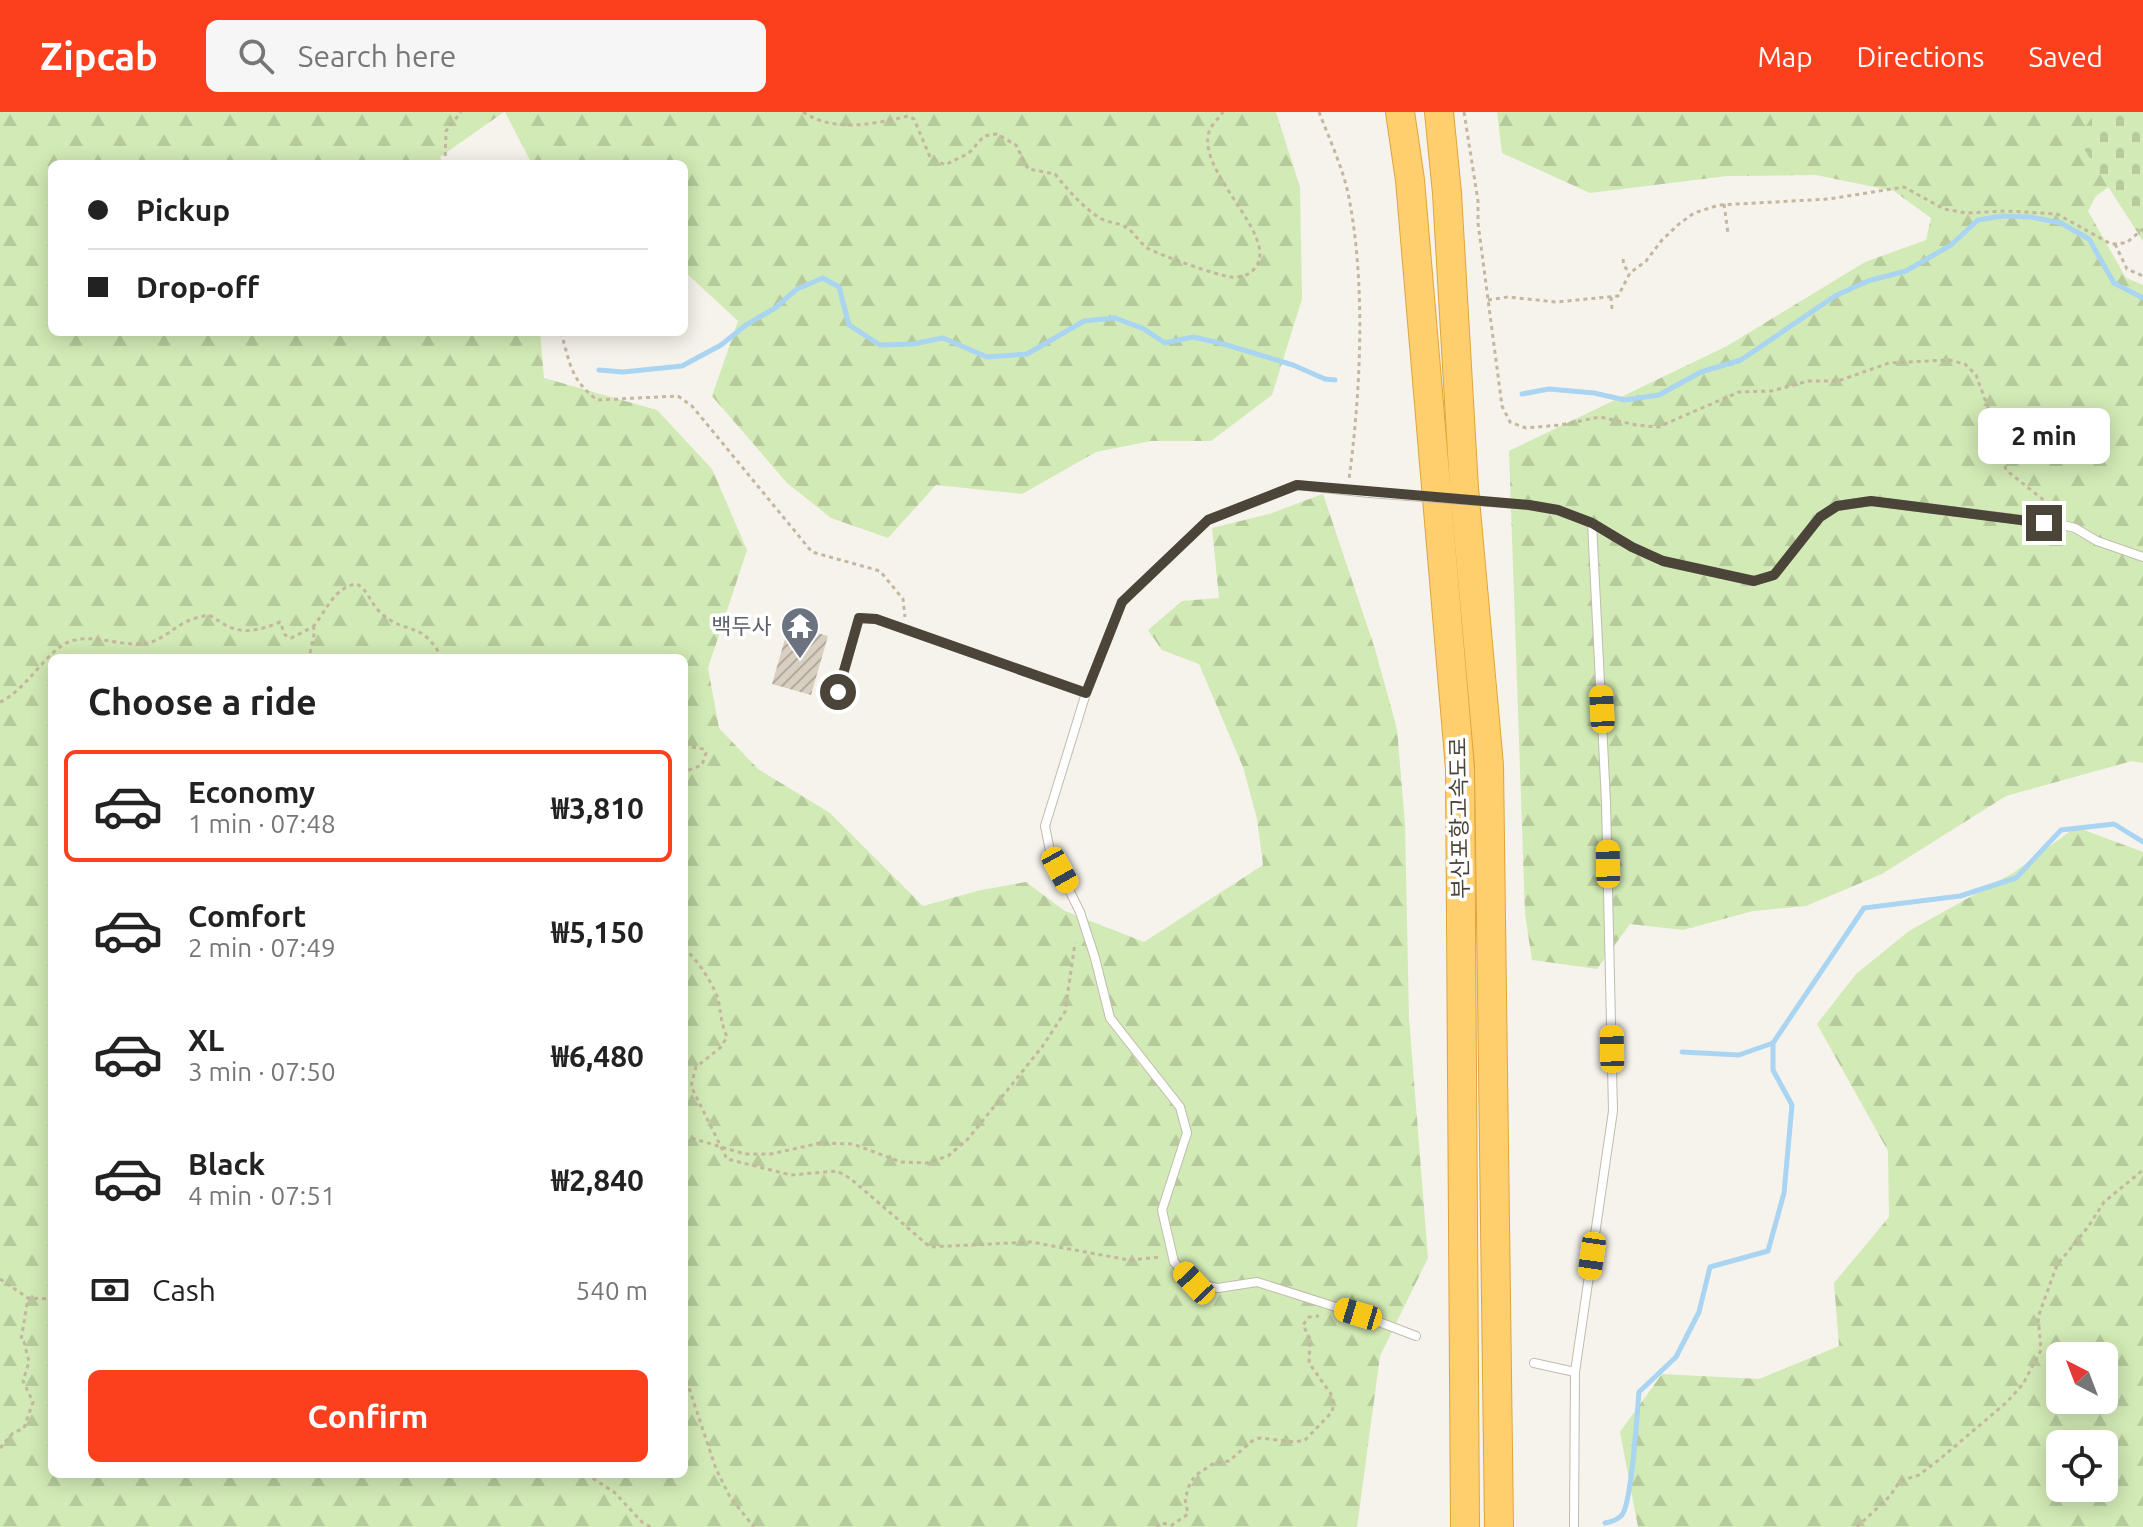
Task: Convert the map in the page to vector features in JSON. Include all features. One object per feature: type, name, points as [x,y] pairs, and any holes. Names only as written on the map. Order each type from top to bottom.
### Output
[{"type":"highway","name":"부산포항고속도로","points":[[1400,112],[1410,180],[1460,769],[1465,1527]]},
{"type":"highway","name":"부산포항고속도로","points":[[1439,112],[1447,193],[1464,488],[1489,765],[1499,1527]]},
{"type":"lane","points":[[1416,1336],[1257,1282],[1218,1288],[1194,1283],[1174,1262],[1162,1210],[1187,1133],[1180,1107],[1110,1018],[1080,912],[1050,851],[1045,826],[1086,693],[1122,602],[1208,520],[1297,485],[1558,510],[1592,523],[1663,561],[1754,581],[1774,575],[1820,517],[1837,506],[1871,501],[2063,525],[2143,557]]},
{"type":"lane","points":[[1574,1527],[1575,1372],[1613,1111],[1606,802],[1592,523]]},
{"type":"lane","points":[[838,692],[859,618],[876,619],[1086,693]]},
{"type":"lane","points":[[1534,1363],[1575,1372]]},
{"type":"path","points":[[445,160],[446,131],[461,112]]},
{"type":"path","points":[[803,112],[828,123],[867,125],[908,116],[914,119],[930,157],[945,165],[969,153],[984,136],[997,134],[1016,145],[1028,169],[1055,174],[1071,195],[1101,219],[1126,227],[1148,248],[1231,278],[1247,275],[1260,258],[1259,240],[1221,182],[1207,142],[1209,130],[1223,112]]},
{"type":"path","points":[[1319,112],[1348,191],[1356,259],[1360,370],[1347,490]]},
{"type":"path","points":[[1464,112],[1478,201],[1478,223],[1502,406],[1510,422],[1526,428],[1600,417],[1658,427],[1739,392],[1772,391],[1808,381],[1838,381],[1889,363],[1949,360],[1965,364],[1983,388],[2006,470],[2060,514],[2063,525]]},
{"type":"path","points":[[1488,300],[1508,297],[1556,302],[1618,296],[1630,273],[1646,261],[1662,240],[1694,213],[1724,204],[1829,199],[1904,187],[1944,209],[1966,213],[2006,211],[2057,214],[2097,238],[2115,244],[2126,243],[2143,229]]},
{"type":"path","points":[[1724,204],[1728,233]]},
{"type":"path","points":[[2115,244],[2127,269],[2143,276]]},
{"type":"path","points":[[1623,259],[1630,273]]},
{"type":"path","points":[[1611,297],[1612,309]]},
{"type":"path","points":[[562,336],[572,372],[580,387],[597,400],[678,396],[692,406],[812,552],[880,571],[903,599],[906,631]]},
{"type":"path","points":[[53,654],[71,641],[92,639],[141,644],[157,640],[189,621],[208,615],[230,628],[244,631],[280,622],[285,635],[291,638],[313,627],[338,592],[346,586],[357,584],[384,616],[427,636],[439,654]]},
{"type":"path","points":[[310,654],[313,627]]},
{"type":"path","points":[[0,702],[11,698],[48,659]]},
{"type":"path","points":[[688,747],[704,749],[706,753],[702,765],[688,770]]},
{"type":"path","points":[[688,1137],[745,1154],[771,1154],[820,1143],[853,1144],[901,1162],[927,1163],[948,1156],[968,1139],[1042,1047],[1065,1012],[1080,912]]},
{"type":"path","points":[[688,951],[695,957],[719,1001],[720,1019],[727,1037],[721,1047],[696,1067],[691,1086],[727,1159],[791,1175],[837,1171],[851,1179],[930,1247],[1031,1242],[1129,1260],[1173,1256]]},
{"type":"path","points":[[1857,1527],[1890,1496],[1900,1481],[1919,1475],[1940,1459],[2007,1402],[2023,1384],[2041,1350],[2038,1317],[2057,1265],[2104,1202],[2143,1170]]},
{"type":"path","points":[[0,1279],[28,1298],[48,1299]]},
{"type":"path","points":[[0,1448],[13,1433],[24,1428],[33,1402],[23,1381],[29,1362],[21,1340],[28,1298]]},
{"type":"path","points":[[1156,1527],[1162,1523],[1172,1525],[1188,1514],[1185,1499],[1190,1483],[1214,1463],[1229,1461],[1260,1438],[1284,1442],[1305,1440],[1332,1412],[1334,1403],[1331,1394],[1309,1363],[1310,1339],[1303,1325],[1309,1317],[1323,1315]]},
{"type":"path","points":[[688,1385],[716,1469],[730,1497],[754,1527]]},
{"type":"path","points":[[592,1478],[614,1492],[643,1523],[651,1527]]},
{"type":"green space","points":[[0,112],[504,112],[440,157],[441,160],[48,160],[48,336],[540,336],[544,378],[657,410],[712,469],[747,550],[708,668],[719,728],[758,769],[830,813],[923,906],[981,890],[1026,882],[1065,911],[1144,942],[1263,865],[1257,819],[1243,767],[1199,664],[1162,650],[1148,630],[1182,601],[1219,598],[1212,528],[1269,514],[1323,494],[1375,649],[1397,729],[1405,824],[1409,1018],[1428,1258],[1380,1356],[1357,1527],[0,1527]]},
{"type":"green space","points":[[505,112],[1276,112],[1300,187],[1302,299],[1272,395],[1211,441],[1151,441],[1096,452],[1022,494],[936,485],[888,538],[831,518],[787,483],[712,396],[738,321],[688,275],[688,160],[530,160]]},
{"type":"green space","points":[[1497,112],[2111,112],[2122,177],[2096,196],[2088,211],[2126,278],[2143,285],[2143,763],[2132,761],[2006,796],[1882,874],[1806,906],[1753,911],[1683,930],[1630,924],[1597,969],[1532,960],[1525,914],[1509,451],[1727,346],[1865,262],[1926,240],[1931,218],[1894,191],[1816,175],[1727,176],[1590,193],[1502,153]]},
{"type":"green space","points":[[2096,112],[2143,112],[2143,241],[2077,138]]},
{"type":"green space","points":[[2076,827],[2143,852],[2143,1527],[1638,1527],[1620,1432],[1662,1374],[1759,1379],[1839,1346],[1834,1283],[1889,1217],[1888,1151],[1817,1024],[1856,974],[1909,931],[2013,873]]},
{"type":"building","name":"백두사","points":[[789,625],[828,636],[811,695],[772,684]]},
{"type":"waterway","points":[[1522,394],[1549,389],[1594,393],[1625,400],[1659,395],[1701,372],[1741,360],[1835,296],[1868,281],[1906,271],[1951,245],[1978,220],[2002,216],[2031,217],[2061,223],[2089,239],[2114,283],[2143,298]]},
{"type":"waterway","points":[[599,370],[623,372],[682,366],[721,345],[797,289],[823,278],[839,287],[849,325],[880,345],[913,344],[943,338],[987,357],[1027,354],[1084,321],[1115,318],[1144,329],[1165,343],[1193,337],[1335,380]]},
{"type":"waterway","points":[[1682,1052],[1739,1055],[1773,1043],[1864,908],[1960,896],[2016,878],[2061,830],[2114,824],[2143,842]]},
{"type":"waterway","points":[[1605,1523],[1620,1517],[1626,1507],[1639,1392],[1676,1357],[1699,1312],[1710,1267],[1768,1251],[1784,1193],[1792,1105],[1773,1070],[1773,1043]]},
{"type":"place","name":"백두사","points":[[800,660]]},
{"type":"route","points":[[838,692],[859,618],[876,619],[1086,693],[1122,602],[1208,520],[1297,485],[1558,510],[1592,523],[1663,561],[1754,581],[1774,575],[1820,517],[1837,506],[1871,501],[2044,523]]}]
